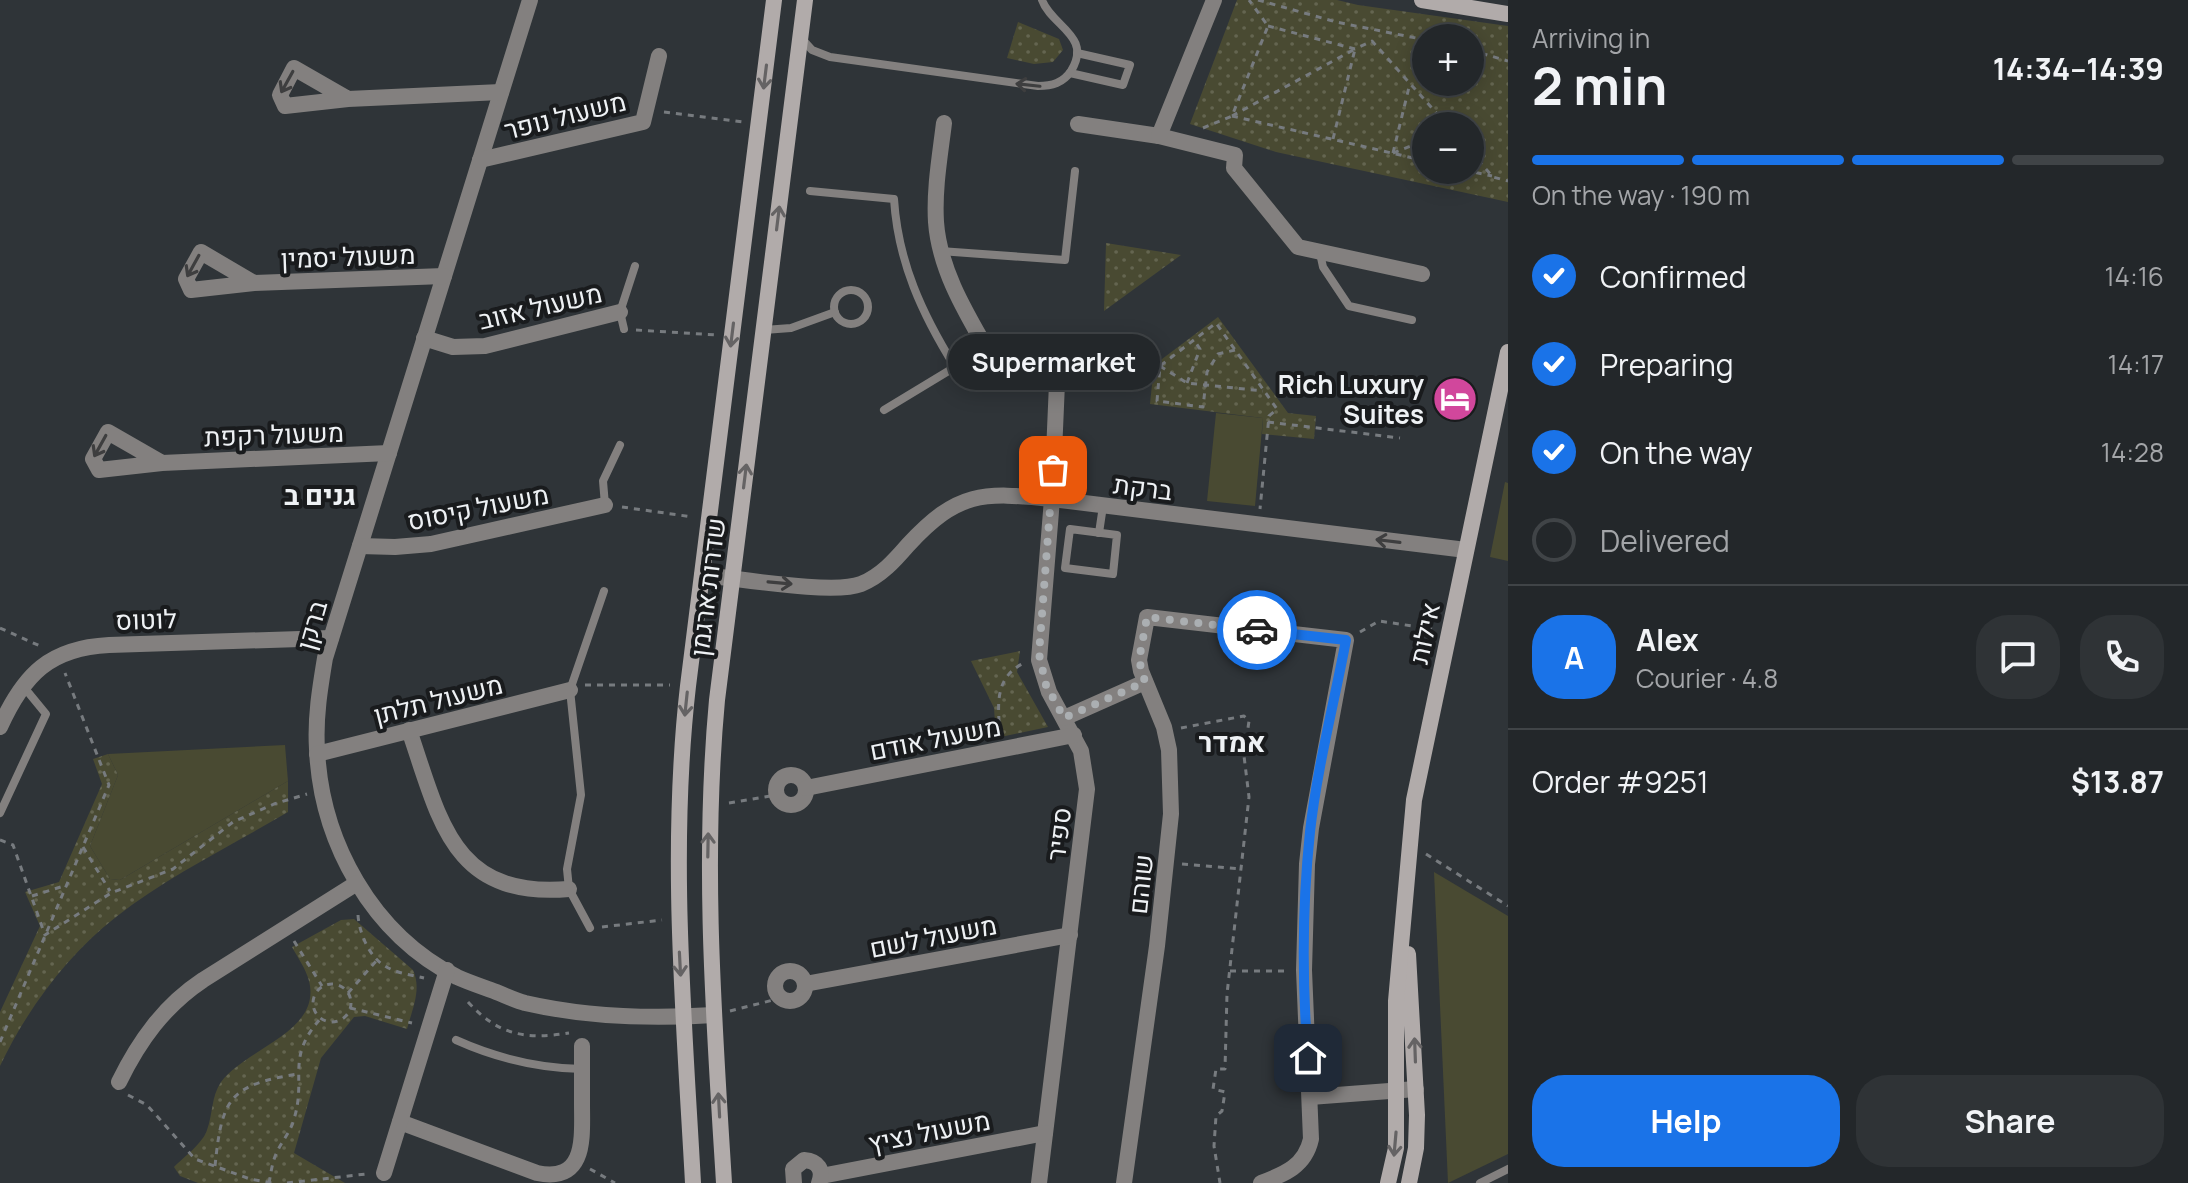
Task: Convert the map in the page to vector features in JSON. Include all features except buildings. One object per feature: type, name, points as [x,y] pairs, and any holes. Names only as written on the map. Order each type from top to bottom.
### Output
[{"type":"street","name":"ברקן","points":[[530,0],[331,638],[317,701],[317,754],[322,789],[339,850],[366,898],[404,941],[456,977],[523,1002],[609,1014],[714,1015]]},
{"type":"street","name":"שדרות ארגמן","points":[[693,1183],[678,918],[680,791],[688,686],[774,0]]},
{"type":"street","name":"שדרות ארגמן","points":[[724,1183],[708,888],[717,700],[805,0]]},
{"type":"street","points":[[1159,136],[1214,0]]},
{"type":"street","points":[[1422,0],[1508,14]]},
{"type":"street","name":"משעול נופר","points":[[480,160],[643,122],[659,56]]},
{"type":"street","points":[[348,99],[501,92]]},
{"type":"street","points":[[944,123],[936,196],[940,251],[954,287],[987,348]]},
{"type":"street","points":[[1078,124],[1159,136],[1235,155],[1234,168],[1298,247],[1422,274]]},
{"type":"street","name":"משעול יסמין","points":[[254,283],[444,276]]},
{"type":"street","name":"משעול אזוב","points":[[424,338],[453,347],[476,347],[622,320]]},
{"type":"street","name":"ספיר","points":[[987,348],[1002,376],[1057,383],[1052,499],[1039,654],[1046,685],[1074,735],[1083,759],[1087,789],[1039,1183]]},
{"type":"street","name":"אילות","points":[[1388,1183],[1396,1148],[1396,1001],[1409,843],[1419,773],[1508,352]]},
{"type":"street","name":"משעול רקפת","points":[[162,463],[389,453]]},
{"type":"street","name":"ברקת","points":[[702,575],[832,588],[860,585],[883,570],[932,521],[954,505],[993,494],[1466,550]]},
{"type":"street","name":"משעול קיסוס","points":[[360,546],[431,544],[605,505]]},
{"type":"street","name":"שוהם","points":[[1124,1183],[1166,862],[1172,779],[1165,730],[1139,660],[1147,617],[1346,640]]},
{"type":"street","name":"לוטוס","points":[[0,727],[23,686],[45,663],[73,649],[109,645],[331,638]]},
{"type":"street","points":[[1261,1183],[1291,1170],[1309,1150],[1313,1126],[1304,970],[1305,900],[1311,828],[1346,640]]},
{"type":"street","points":[[1064,718],[1145,682]]},
{"type":"street","name":"משעול תלתן","points":[[317,754],[570,690]]},
{"type":"street","points":[[409,730],[442,822],[461,853],[477,868],[515,885],[534,889],[569,889]]},
{"type":"street","name":"משעול אודם","points":[[777,795],[785,804],[793,805],[803,799],[806,788],[1074,735]]},
{"type":"street","points":[[119,1082],[146,1034],[178,998],[357,883]]},
{"type":"street","name":"אילות","points":[[1404,927],[1412,999],[1416,1089],[1416,1148],[1409,1183]]},
{"type":"street","name":"משעול לשם","points":[[805,984],[1070,935]]},
{"type":"street","points":[[384,1173],[447,970]]},
{"type":"street","points":[[796,972],[805,984],[804,992],[798,999],[789,1001],[781,998],[775,985],[782,973],[796,972]]},
{"type":"street","points":[[400,1122],[549,1176],[566,1173],[577,1161],[582,1143],[582,1046]]},
{"type":"street","points":[[1310,1097],[1416,1089]]},
{"type":"street","name":"משעול נציץ","points":[[820,1179],[1045,1133]]},
{"type":"street","points":[[794,1183],[793,1169],[804,1160],[818,1165],[820,1179]]},
{"type":"lane","points":[[800,37],[812,50],[830,57],[1051,86],[1070,73],[1077,53],[1071,33],[1048,13],[1042,0]]},
{"type":"lane","points":[[1070,73],[1123,85],[1130,65],[1077,53]]},
{"type":"lane","points":[[940,251],[1065,260],[1075,171]]},
{"type":"lane","points":[[810,191],[894,199],[899,245],[912,288],[931,328],[955,367]]},
{"type":"lane","points":[[1320,252],[1323,267],[1349,306],[1412,320]]},
{"type":"lane","points":[[622,320],[635,266]]},
{"type":"lane","points":[[846,291],[859,292],[866,298],[867,314],[857,323],[844,322],[835,312],[836,300],[846,291]]},
{"type":"lane","points":[[764,330],[791,328],[835,312]]},
{"type":"lane","points":[[884,410],[987,348]]},
{"type":"lane","points":[[605,505],[603,481],[620,445]]},
{"type":"lane","points":[[1099,533],[1103,506]]},
{"type":"lane","points":[[1070,529],[1099,533],[1117,535],[1113,574],[1065,568],[1070,529]]},
{"type":"lane","points":[[590,928],[569,889],[567,869],[581,795],[570,690],[604,591]]},
{"type":"lane","points":[[0,813],[46,714],[23,686]]},
{"type":"lane","points":[[456,1040],[518,1061],[582,1069]]},
{"type":"lane","points":[[1480,1183],[1508,1169]]},
{"type":"path","points":[[1249,0],[1268,26],[1355,49]]},
{"type":"path","points":[[1258,0],[1336,22],[1412,37]]},
{"type":"path","points":[[1232,116],[1268,26]]},
{"type":"path","points":[[1203,128],[1232,116],[1372,41],[1378,29]]},
{"type":"path","points":[[1372,41],[1436,112]]},
{"type":"path","points":[[1333,140],[1355,49]]},
{"type":"path","points":[[1484,54],[1508,61]]},
{"type":"path","points":[[1393,153],[1410,83]]},
{"type":"path","points":[[646,110],[759,124]]},
{"type":"path","points":[[1232,116],[1412,158]]},
{"type":"path","points":[[1393,153],[1412,146]]},
{"type":"path","points":[[1484,167],[1493,177]]},
{"type":"path","points":[[1484,175],[1508,181]]},
{"type":"path","points":[[622,320],[732,337]]},
{"type":"path","points":[[1235,350],[1218,354],[1207,372],[1203,407],[1157,401],[1160,366],[1216,323],[1277,409],[1269,416],[1268,422],[1258,525]]},
{"type":"path","points":[[1187,383],[1200,349],[1194,340]]},
{"type":"path","points":[[1160,366],[1187,383],[1264,391]]},
{"type":"path","points":[[1268,422],[1400,438]]},
{"type":"path","points":[[605,505],[709,519]]},
{"type":"path","points":[[1346,640],[1379,621],[1449,631]]},
{"type":"path","points":[[0,628],[58,655],[109,785],[0,1042]]},
{"type":"path","points":[[1001,749],[998,698],[1009,671],[1039,654]]},
{"type":"path","points":[[570,690],[591,683],[688,686]]},
{"type":"path","points":[[1165,730],[1244,716],[1249,721],[1244,756],[1249,797],[1230,971],[1225,1069],[1216,1069],[1213,1089],[1225,1092],[1222,1111],[1216,1116],[1214,1146],[1220,1183]]},
{"type":"path","points":[[45,935],[111,893],[173,869],[233,822],[322,789]]},
{"type":"path","points":[[710,806],[777,795]]},
{"type":"path","points":[[0,840],[13,845],[45,935]]},
{"type":"path","points":[[1409,843],[1506,904],[1508,897]]},
{"type":"path","points":[[83,847],[111,893]]},
{"type":"path","points":[[1166,862],[1241,869]]},
{"type":"path","points":[[32,896],[67,885]]},
{"type":"path","points":[[590,928],[678,918]]},
{"type":"path","points":[[286,928],[322,987]]},
{"type":"path","points":[[348,993],[377,960]]},
{"type":"path","points":[[1230,971],[1304,970]]},
{"type":"path","points":[[336,985],[348,993],[350,1008],[338,1021],[327,1022],[316,1013],[313,1002],[322,987],[336,985]]},
{"type":"path","points":[[714,1015],[781,998]]},
{"type":"path","points":[[350,1008],[429,1027]]},
{"type":"path","points":[[119,1082],[117,1089],[147,1105],[195,1159],[270,1183],[274,1158],[295,1117],[298,1074],[306,1035],[321,1018]]},
{"type":"path","points":[[215,1166],[219,1129],[234,1095],[249,1085],[298,1074]]},
{"type":"path","points":[[577,1161],[615,1183]]},
{"type":"path","points":[[287,1183],[384,1173]]},
{"type":"green space","points":[[1237,0],[1337,0],[1508,26],[1508,202],[1424,184],[1484,184],[1484,112],[1412,112],[1412,181],[1276,152],[1190,124]]},
{"type":"green space","points":[[1018,22],[1059,39],[1063,50],[1053,62],[1034,64],[1007,58]]},
{"type":"green space","points":[[1106,243],[1181,255],[1104,311]]},
{"type":"green space","points":[[1218,317],[1288,413],[1316,416],[1314,439],[1262,434],[1263,418],[1150,404],[1154,365]]},
{"type":"green space","points":[[1216,413],[1263,418],[1255,506],[1207,501]]},
{"type":"green space","points":[[1505,482],[1508,483],[1508,561],[1490,557]]},
{"type":"green space","points":[[1020,651],[1017,672],[1048,727],[996,738],[994,708],[971,661]]},
{"type":"green space","points":[[285,745],[288,781],[120,880],[110,879],[90,846],[118,775],[108,754]]},
{"type":"green space","points":[[108,754],[118,775],[90,846],[110,879],[120,880],[288,781],[288,812],[157,888],[98,932],[49,985],[0,1066],[0,1012],[40,926],[25,892],[59,882],[102,784],[93,759]]},
{"type":"green space","points":[[1434,872],[1508,916],[1508,1154],[1448,1183]]},
{"type":"green space","points":[[354,919],[413,970],[417,985],[407,1029],[365,1016],[354,1017],[321,1058],[294,1153],[345,1183],[198,1183],[180,1176],[174,1167],[205,1135],[221,1082],[232,1070],[279,1038],[304,1014],[310,999],[309,981],[292,947],[341,920]]},
{"type":"way so far","points":[[1053,470],[1039,654],[1046,685],[1064,718],[1145,682],[1139,660],[1147,617],[1257,630]]},
{"type":"place","name":"Rich Luxury Suites","points":[[1455,399]]},
{"type":"place","name":"Supermarket","points":[[1053,470]]},
{"type":"district","name":"גנים ב","points":[[320,494]]},
{"type":"district","name":"אמדר","points":[[1232,741]]},
{"type":"route","points":[[1257,630],[1346,640],[1307,864],[1304,935],[1308,1058]]}]
